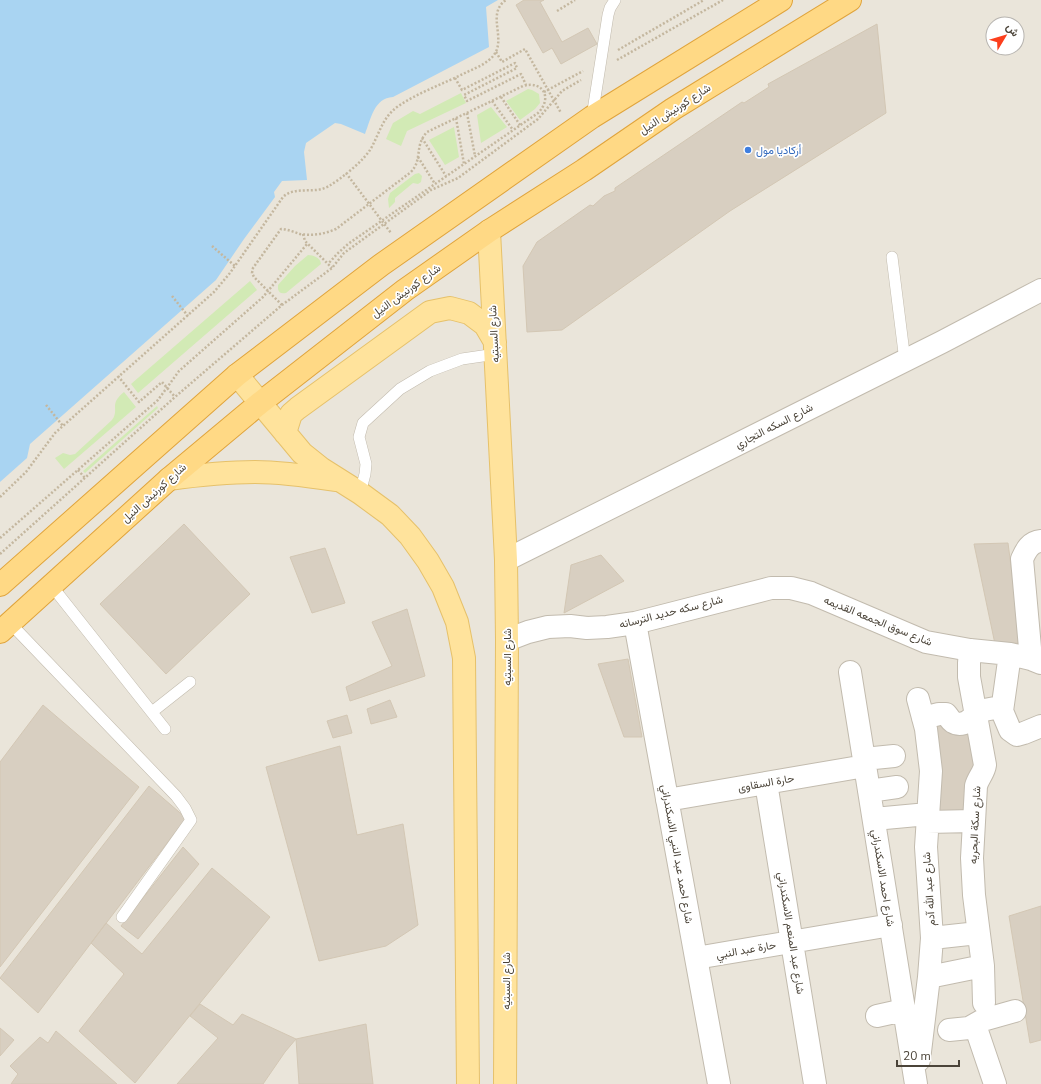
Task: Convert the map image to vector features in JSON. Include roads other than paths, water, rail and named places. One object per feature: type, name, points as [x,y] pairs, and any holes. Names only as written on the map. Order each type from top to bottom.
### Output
[{"type":"highway","points":[[0,585],[237,375],[403,249],[592,117],[782,0]]},
{"type":"highway","name":"شارع كورنيش النيل","points":[[5,627],[169,479],[260,403],[405,290],[489,231],[584,170],[674,109],[850,0]]},
{"type":"main road","name":"شارع السبتيه","points":[[489,231],[506,560],[505,1084]]},
{"type":"main road","points":[[285,433],[292,414],[298,408],[430,312],[450,308],[469,313],[485,325],[495,348]]},
{"type":"main road","points":[[237,375],[307,457],[322,469],[352,487],[390,515],[410,536],[428,561],[443,587],[457,622],[464,658],[468,1084]]},
{"type":"main road","points":[[169,479],[213,473],[257,472],[301,475],[352,487]]},
{"type":"street","name":"شارع السكه التجاري","points":[[506,560],[905,361],[1041,290]]},
{"type":"street","points":[[1002,711],[1027,659],[1022,559],[1026,548],[1036,542],[1041,541]]},
{"type":"street","name":"شارع سكه حديد الترسانه","points":[[507,640],[528,632],[548,627],[570,626],[586,628],[634,624],[771,588],[791,588],[811,593]]},
{"type":"street","name":"شارع سوق الجمعه القديمه","points":[[811,593],[926,642],[1027,659]]},
{"type":"street","name":"شارع احمد عبد النبي الاسكندراني","points":[[634,624],[718,1084]]},
{"type":"street","name":"شارع سكة البحريه","points":[[970,650],[968,663],[969,677],[985,765],[984,771],[977,781],[973,821],[974,896],[983,966],[984,1003]]},
{"type":"street","name":"شارع احمد الاسكندراني","points":[[850,672],[915,1081]]},
{"type":"street","points":[[976,714],[987,708],[995,708],[1002,711],[1010,730],[1016,735],[1041,726]]},
{"type":"street","name":"شارع عبد الله آدم","points":[[915,1081],[922,1041],[932,938],[926,847],[931,771],[930,750],[920,709],[939,714],[946,714],[953,722],[960,724],[974,718],[976,714]]},
{"type":"street","name":"حارة السقاوى","points":[[667,800],[766,783],[894,756]]},
{"type":"street","name":"شارع عبد المنعم الاسكندراني","points":[[766,783],[815,1084]]},
{"type":"street","points":[[869,791],[897,787]]},
{"type":"street","points":[[874,818],[928,818],[973,821]]},
{"type":"street","name":"حارة عبد النبي","points":[[696,958],[891,925]]},
{"type":"street","points":[[932,938],[978,933]]},
{"type":"street","points":[[929,977],[983,966]]},
{"type":"street","points":[[877,1016],[904,1010]]},
{"type":"street","points":[[949,1030],[969,1028],[983,1020],[1014,1011]]},
{"type":"street","points":[[975,1025],[995,1084]]},
{"type":"lane","points":[[592,117],[608,15],[615,0]]},
{"type":"lane","points":[[892,256],[905,361]]},
{"type":"lane","points":[[352,487],[365,474],[366,464],[359,437],[363,423],[400,389],[430,371],[495,348]]},
{"type":"lane","points":[[51,585],[165,729]]},
{"type":"lane","points":[[5,627],[176,796],[191,820],[122,917]]},
{"type":"lane","points":[[152,712],[190,682]]},
{"type":"water","points":[[0,0],[498,0],[486,7],[489,47],[393,97],[381,101],[371,116],[365,134],[335,123],[306,143],[304,152],[307,180],[282,181],[274,192],[275,197],[216,280],[30,444],[27,458],[0,482]]},
{"type":"place","name":"أركاديا مول","points":[[748,150]]}]
